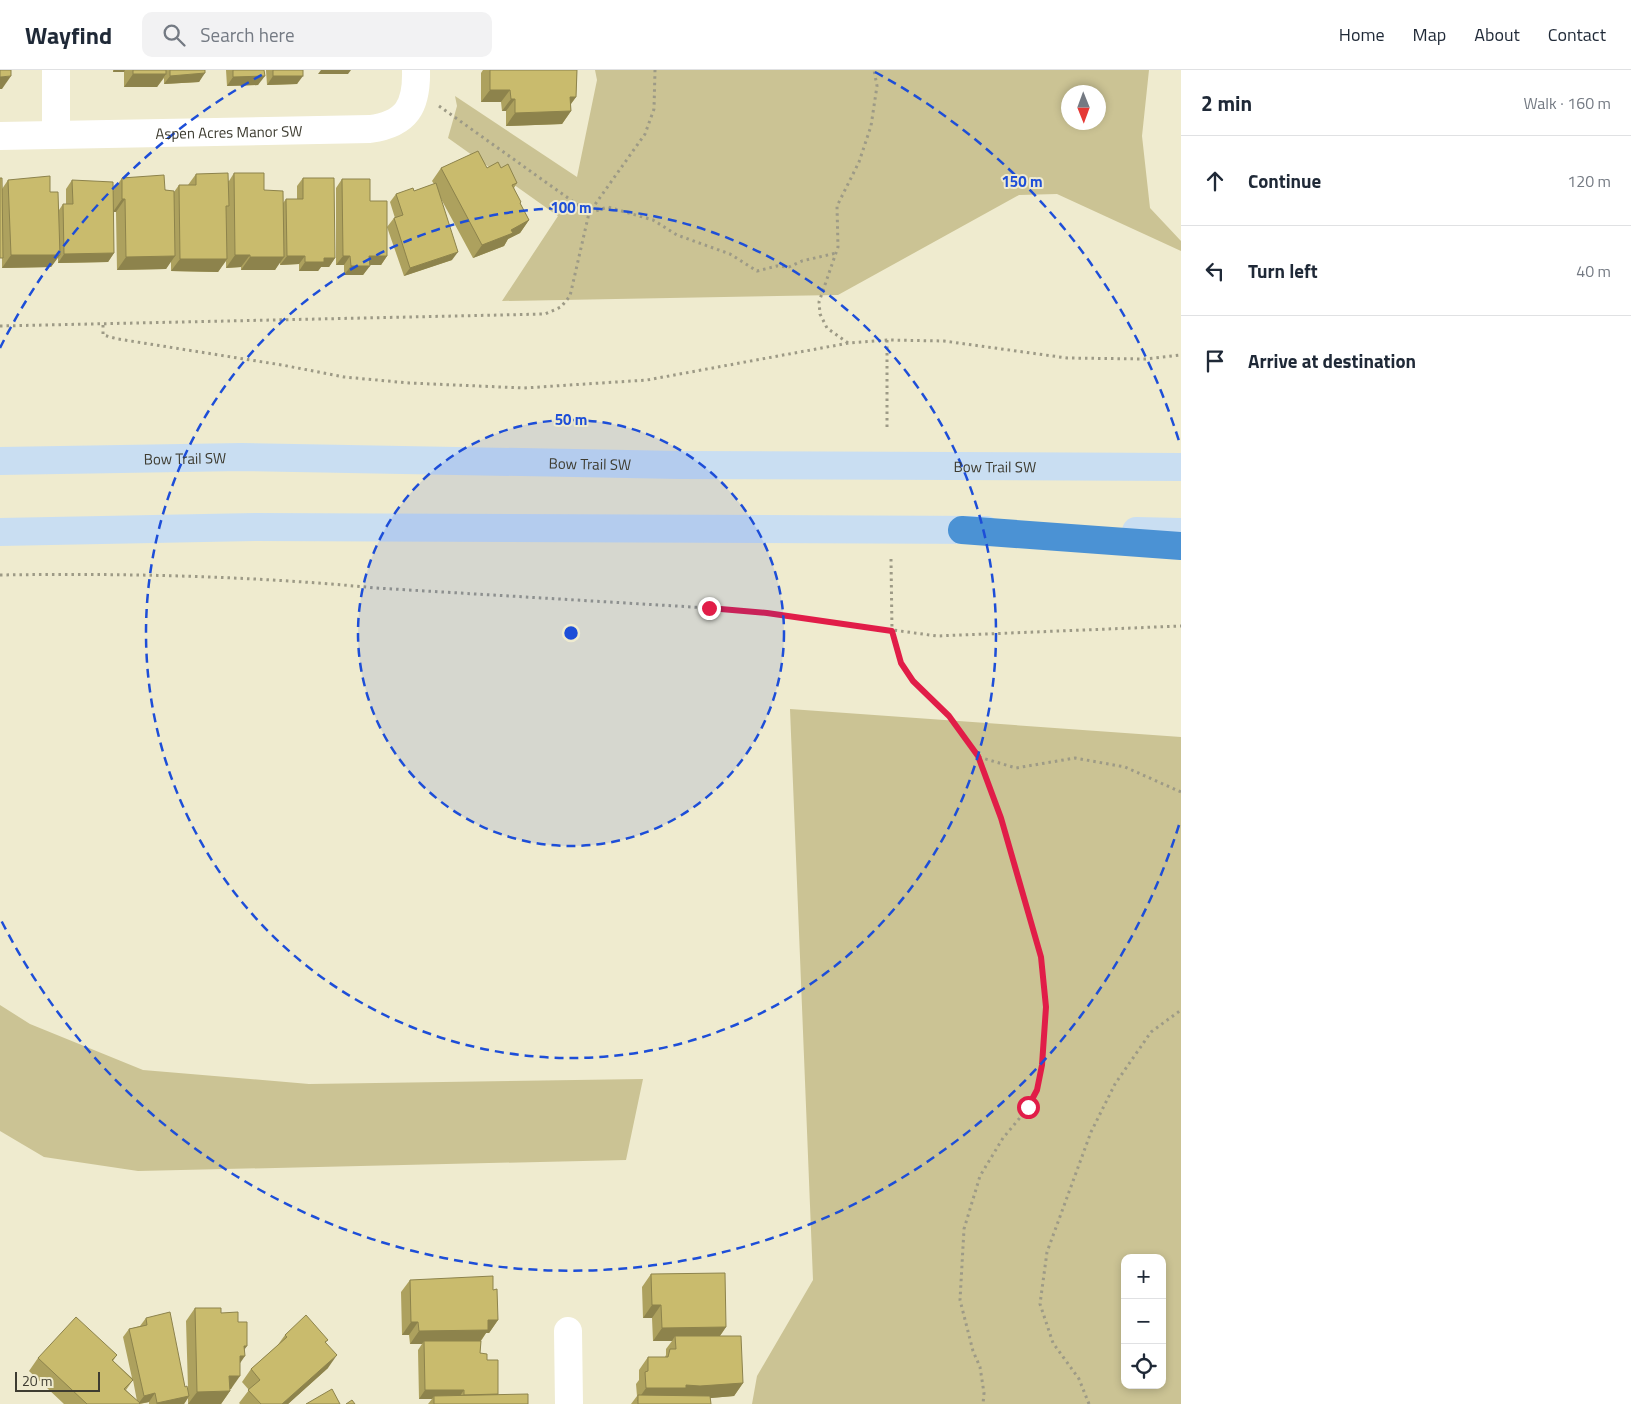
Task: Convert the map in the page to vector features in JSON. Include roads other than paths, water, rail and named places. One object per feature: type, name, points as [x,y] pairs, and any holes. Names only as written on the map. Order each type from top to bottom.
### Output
[{"type":"highway","points":[[962,530],[1181,546]]},
{"type":"main road","name":"Bow Trail SW","points":[[0,461],[242,458],[680,465],[1181,467]]},
{"type":"main road","points":[[0,532],[255,527],[1181,532]]},
{"type":"street","points":[[56,70],[56,134]]},
{"type":"street","name":"Aspen Acres Manor SW","points":[[0,136],[370,129],[387,127],[403,117],[412,104],[416,80]]},
{"type":"street","points":[[568,1331],[569,1404]]}]
